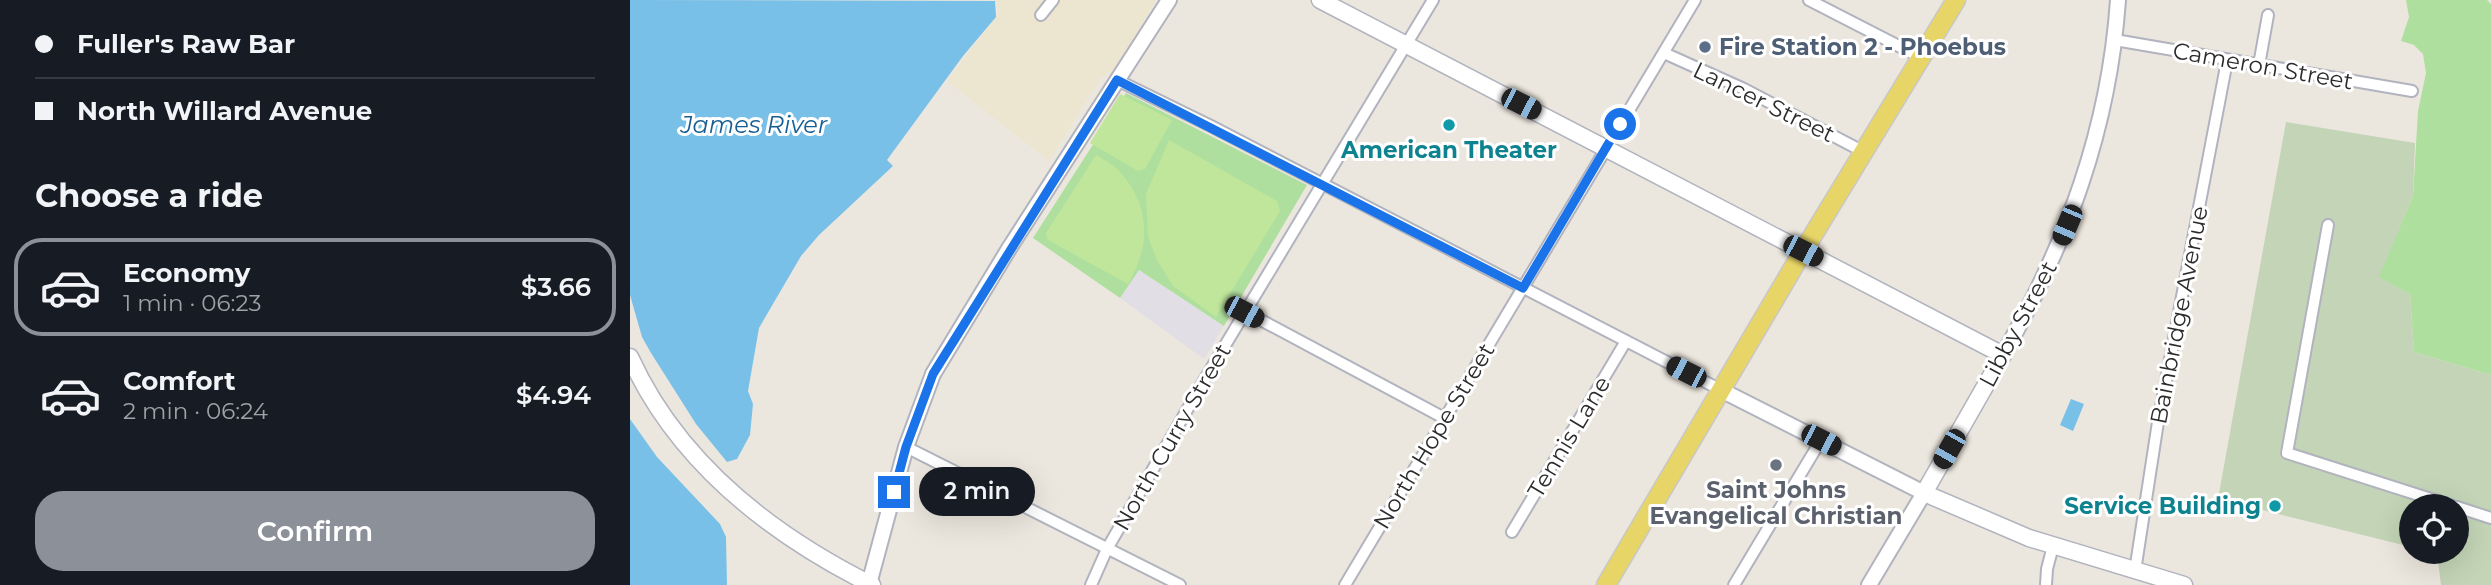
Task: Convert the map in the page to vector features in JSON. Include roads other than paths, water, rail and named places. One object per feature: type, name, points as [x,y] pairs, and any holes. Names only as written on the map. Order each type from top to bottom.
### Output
[{"type":"main road","points":[[1320,0],[2003,355]]},
{"type":"main road","points":[[1606,585],[1803,251],[1922,58],[1951,1]]},
{"type":"main road","name":"Libby Street","points":[[1924,493],[2003,355]]},
{"type":"main road","points":[[630,357],[659,410],[682,443],[734,495],[789,538],[870,585]]},
{"type":"main road","points":[[1924,493],[1990,523],[2053,546],[2184,585]]},
{"type":"street","points":[[1041,15],[1053,0]]},
{"type":"street","points":[[870,585],[906,447],[933,374],[1169,0]]},
{"type":"street","name":"North Curry Street","points":[[1091,585],[1107,549],[1244,312],[1433,0]]},
{"type":"street","name":"North Hope Street","points":[[1345,585],[1695,0]]},
{"type":"street","points":[[1809,0],[1922,58]]},
{"type":"street","name":"Libby Street","points":[[2003,355],[2040,289],[2067,225],[2087,166],[2104,102],[2115,40],[2118,0]]},
{"type":"street","points":[[2259,65],[2268,15]]},
{"type":"street","name":"Cameron Street","points":[[2115,40],[2412,91]]},
{"type":"street","name":"Lancer Street","points":[[1664,53],[1744,89],[1864,152]]},
{"type":"street","name":"Bainbridge Avenue","points":[[2135,570],[2158,422],[2227,61]]},
{"type":"street","points":[[1117,80],[1924,493]]},
{"type":"street","points":[[2328,225],[2287,453],[2417,494]]},
{"type":"street","points":[[1244,312],[1446,419]]},
{"type":"street","name":"Tennis Lane","points":[[1512,533],[1626,341]]},
{"type":"street","points":[[1734,585],[1821,440]]},
{"type":"street","points":[[906,447],[1180,585]]},
{"type":"street","name":"Libby Street","points":[[1869,585],[1924,493]]},
{"type":"street","points":[[2469,511],[2491,518]]},
{"type":"street","points":[[2046,585],[2053,546]]},
{"type":"water","name":"James River","points":[[630,0],[995,1],[996,17],[963,56],[887,160],[893,166],[819,235],[801,256],[759,328],[748,391],[753,404],[750,435],[737,459],[727,462],[696,424],[651,353],[642,337],[630,295]]},
{"type":"water","points":[[2071,399],[2084,404],[2073,431],[2060,425]]},
{"type":"water","points":[[630,419],[657,457],[720,524],[726,537],[727,585],[630,585]]},
{"type":"place","name":"Fire Station 2 - Phoebus","points":[[1705,47]]},
{"type":"place","name":"American Theater","points":[[1449,125]]},
{"type":"place","name":"Saint Johns Evangelical Christian","points":[[1776,465]]},
{"type":"place","name":"Service Building","points":[[2275,506]]}]
